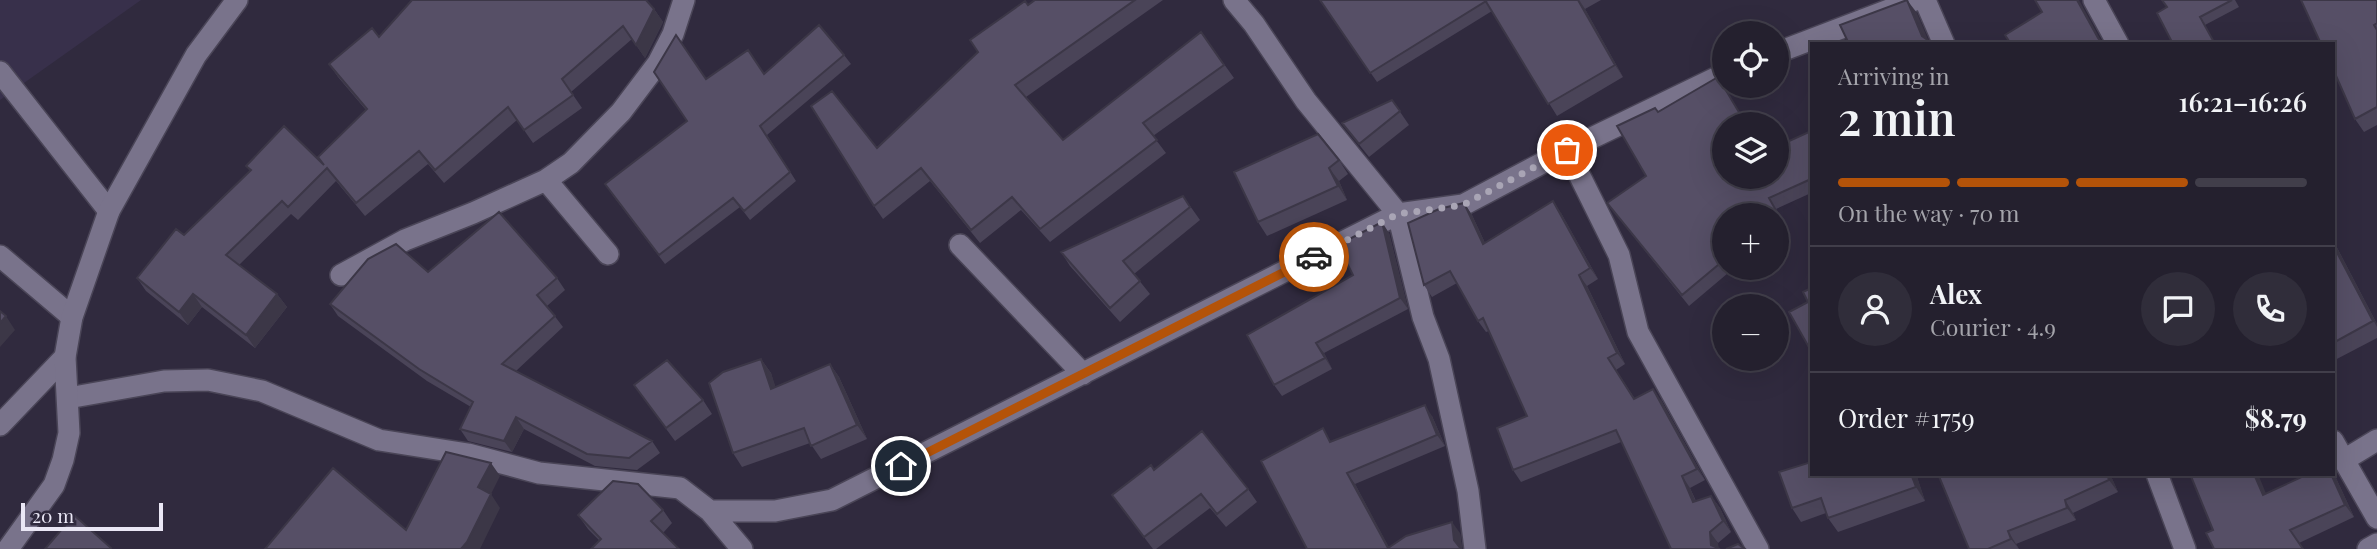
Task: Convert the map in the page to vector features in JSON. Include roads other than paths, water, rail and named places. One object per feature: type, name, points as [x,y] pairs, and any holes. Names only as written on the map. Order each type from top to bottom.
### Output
[{"type":"street","points":[[8,549],[54,485],[69,433],[65,357],[72,317],[109,211],[196,55],[237,0]]},
{"type":"street","points":[[341,275],[405,240],[546,180],[571,163],[621,112],[658,63],[673,34],[684,0]]},
{"type":"street","points":[[1234,0],[1254,24],[1306,101],[1398,214],[1423,317],[1439,359],[1468,491],[1475,549]]},
{"type":"street","points":[[1789,48],[1915,0]]},
{"type":"street","points":[[1924,0],[1943,42]]},
{"type":"street","points":[[2094,0],[2117,42]]},
{"type":"street","points":[[0,72],[109,211]]},
{"type":"street","points":[[710,511],[775,511],[832,500],[1398,214],[1463,205],[1567,150],[1712,80]]},
{"type":"street","points":[[1567,150],[1619,256],[1638,332],[1754,542],[1730,549]]},
{"type":"street","points":[[546,180],[608,254]]},
{"type":"street","points":[[960,245],[1083,374]]},
{"type":"street","points":[[0,256],[72,317]]},
{"type":"street","points":[[0,425],[65,357]]},
{"type":"street","points":[[68,398],[164,381],[208,380],[262,391],[379,440],[468,454],[539,473],[680,488],[710,511],[742,549]]},
{"type":"street","points":[[2344,460],[2377,440]]},
{"type":"street","points":[[2335,444],[2377,518]]},
{"type":"street","points":[[2158,476],[2185,549]]},
{"type":"street","points":[[2368,549],[2377,544]]}]
